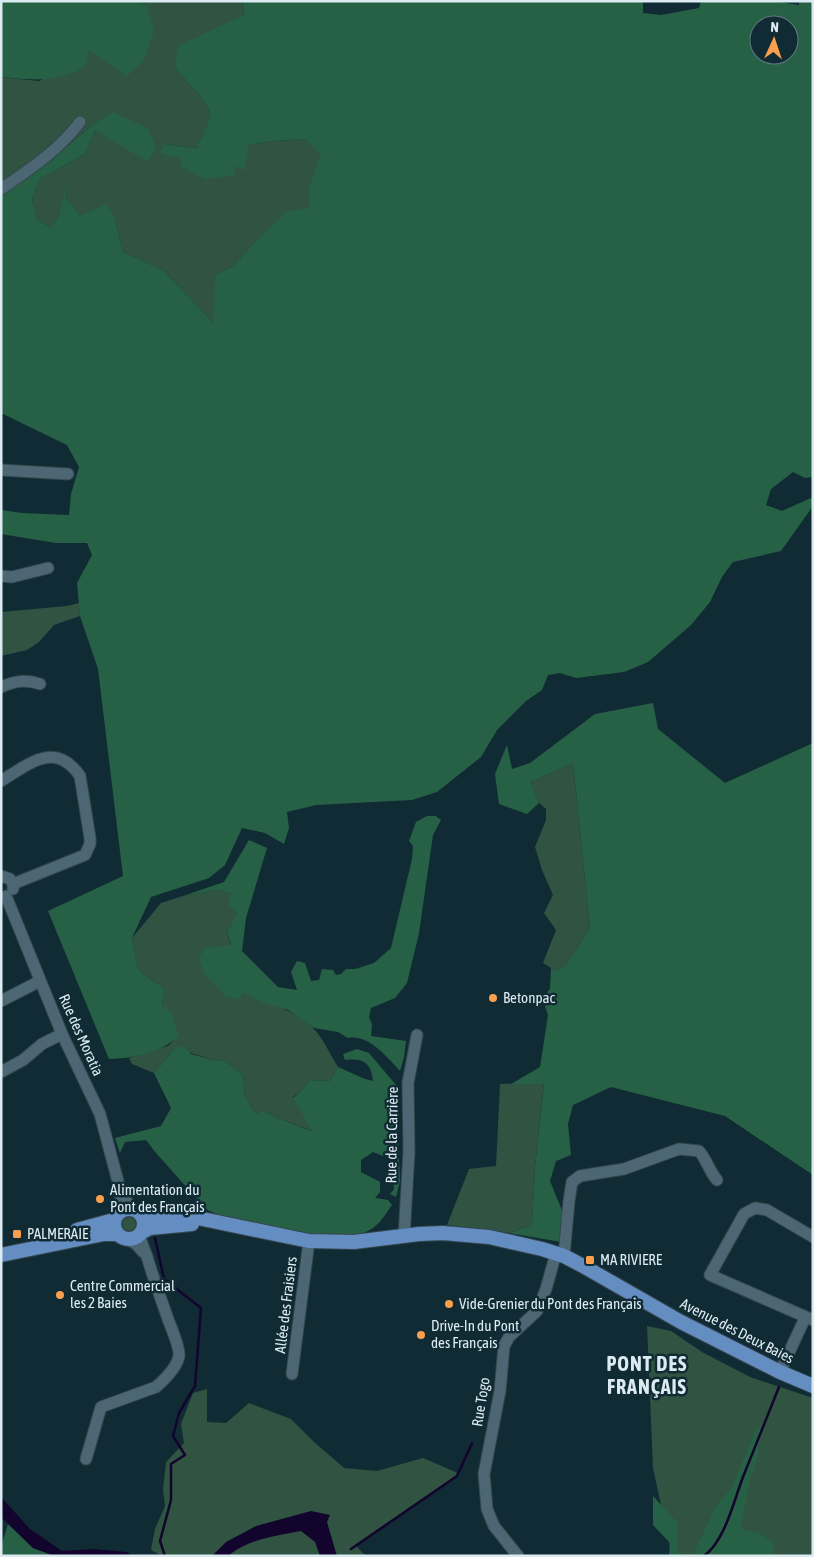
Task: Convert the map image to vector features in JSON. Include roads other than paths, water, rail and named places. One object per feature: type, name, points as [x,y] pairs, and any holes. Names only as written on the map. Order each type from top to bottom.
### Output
[{"type":"main road","points":[[1,1246],[91,1227],[117,1216],[124,1210],[137,1211],[144,1221],[141,1233],[135,1238],[104,1234],[1,1255]]},
{"type":"main road","name":"Avenue des Deux Baies","points":[[137,1211],[147,1215],[193,1217],[308,1241],[354,1242],[443,1233],[514,1241],[559,1256],[648,1302],[681,1322],[780,1372],[813,1386]]},
{"type":"main road","points":[[117,1216],[115,1230],[122,1237]]},
{"type":"main road","name":"Avenue des Deux Baies","points":[[141,1233],[150,1228],[169,1225],[225,1223]]},
{"type":"street","points":[[1,189],[63,143],[80,122]]},
{"type":"street","points":[[1,470],[68,474]]},
{"type":"street","points":[[1,576],[12,577],[48,568]]},
{"type":"street","points":[[1,687],[13,682],[23,681],[40,684]]},
{"type":"street","points":[[1,782],[46,757],[63,759],[80,776],[90,838],[90,844],[84,855],[13,884],[8,877],[1,876]]},
{"type":"street","name":"Rue des Moratia","points":[[13,884],[11,893],[4,896],[62,1034],[100,1114],[122,1199],[117,1216]]},
{"type":"street","points":[[1,1001],[40,980]]},
{"type":"street","points":[[1,1072],[23,1060],[42,1044],[62,1034]]},
{"type":"street","name":"Rue de la Carrière","points":[[404,1237],[409,1152],[408,1083],[417,1035]]},
{"type":"street","name":"Rue Togo","points":[[518,1556],[494,1526],[486,1509],[484,1474],[500,1392],[504,1346],[509,1337],[537,1311],[559,1256],[572,1182],[580,1176],[624,1169],[679,1150],[699,1151],[706,1158],[709,1172],[717,1180]]},
{"type":"street","name":"Rue des Moratia","points":[[120,1189],[128,1204],[137,1211]]},
{"type":"street","points":[[780,1372],[809,1319],[710,1275],[744,1214],[755,1208],[768,1210],[813,1238]]},
{"type":"street","points":[[86,1459],[101,1407],[156,1386],[175,1364],[179,1355],[141,1242],[141,1233]]},
{"type":"street","points":[[122,1237],[136,1244],[146,1256]]},
{"type":"street","name":"Allée des Fraisiers","points":[[292,1374],[308,1241]]},
{"type":"waterway","points":[[155,1238],[164,1279],[201,1308],[195,1386],[179,1413],[173,1436],[185,1455],[171,1464],[171,1500],[160,1541],[165,1556]]},
{"type":"waterway","points":[[704,1556],[718,1541],[723,1530],[779,1387]]},
{"type":"waterway","points":[[351,1549],[457,1476],[472,1443]]},
{"type":"place","name":"Betonpac","points":[[493,998]]},
{"type":"place","name":"Alimentation du Pont des Français","points":[[100,1199]]},
{"type":"place","name":"PALMERAIE","points":[[17,1234]]},
{"type":"place","name":"MA RIVIERE","points":[[590,1260]]},
{"type":"place","name":"Centre Commercial les 2 Baies","points":[[60,1295]]},
{"type":"place","name":"Vide-Grenier du Pont des Français","points":[[449,1304]]},
{"type":"place","name":"Drive-In du Pont des Français","points":[[421,1335]]},
{"type":"district","name":"PONT DES FRANÇAIS","points":[[647,1376]]}]
